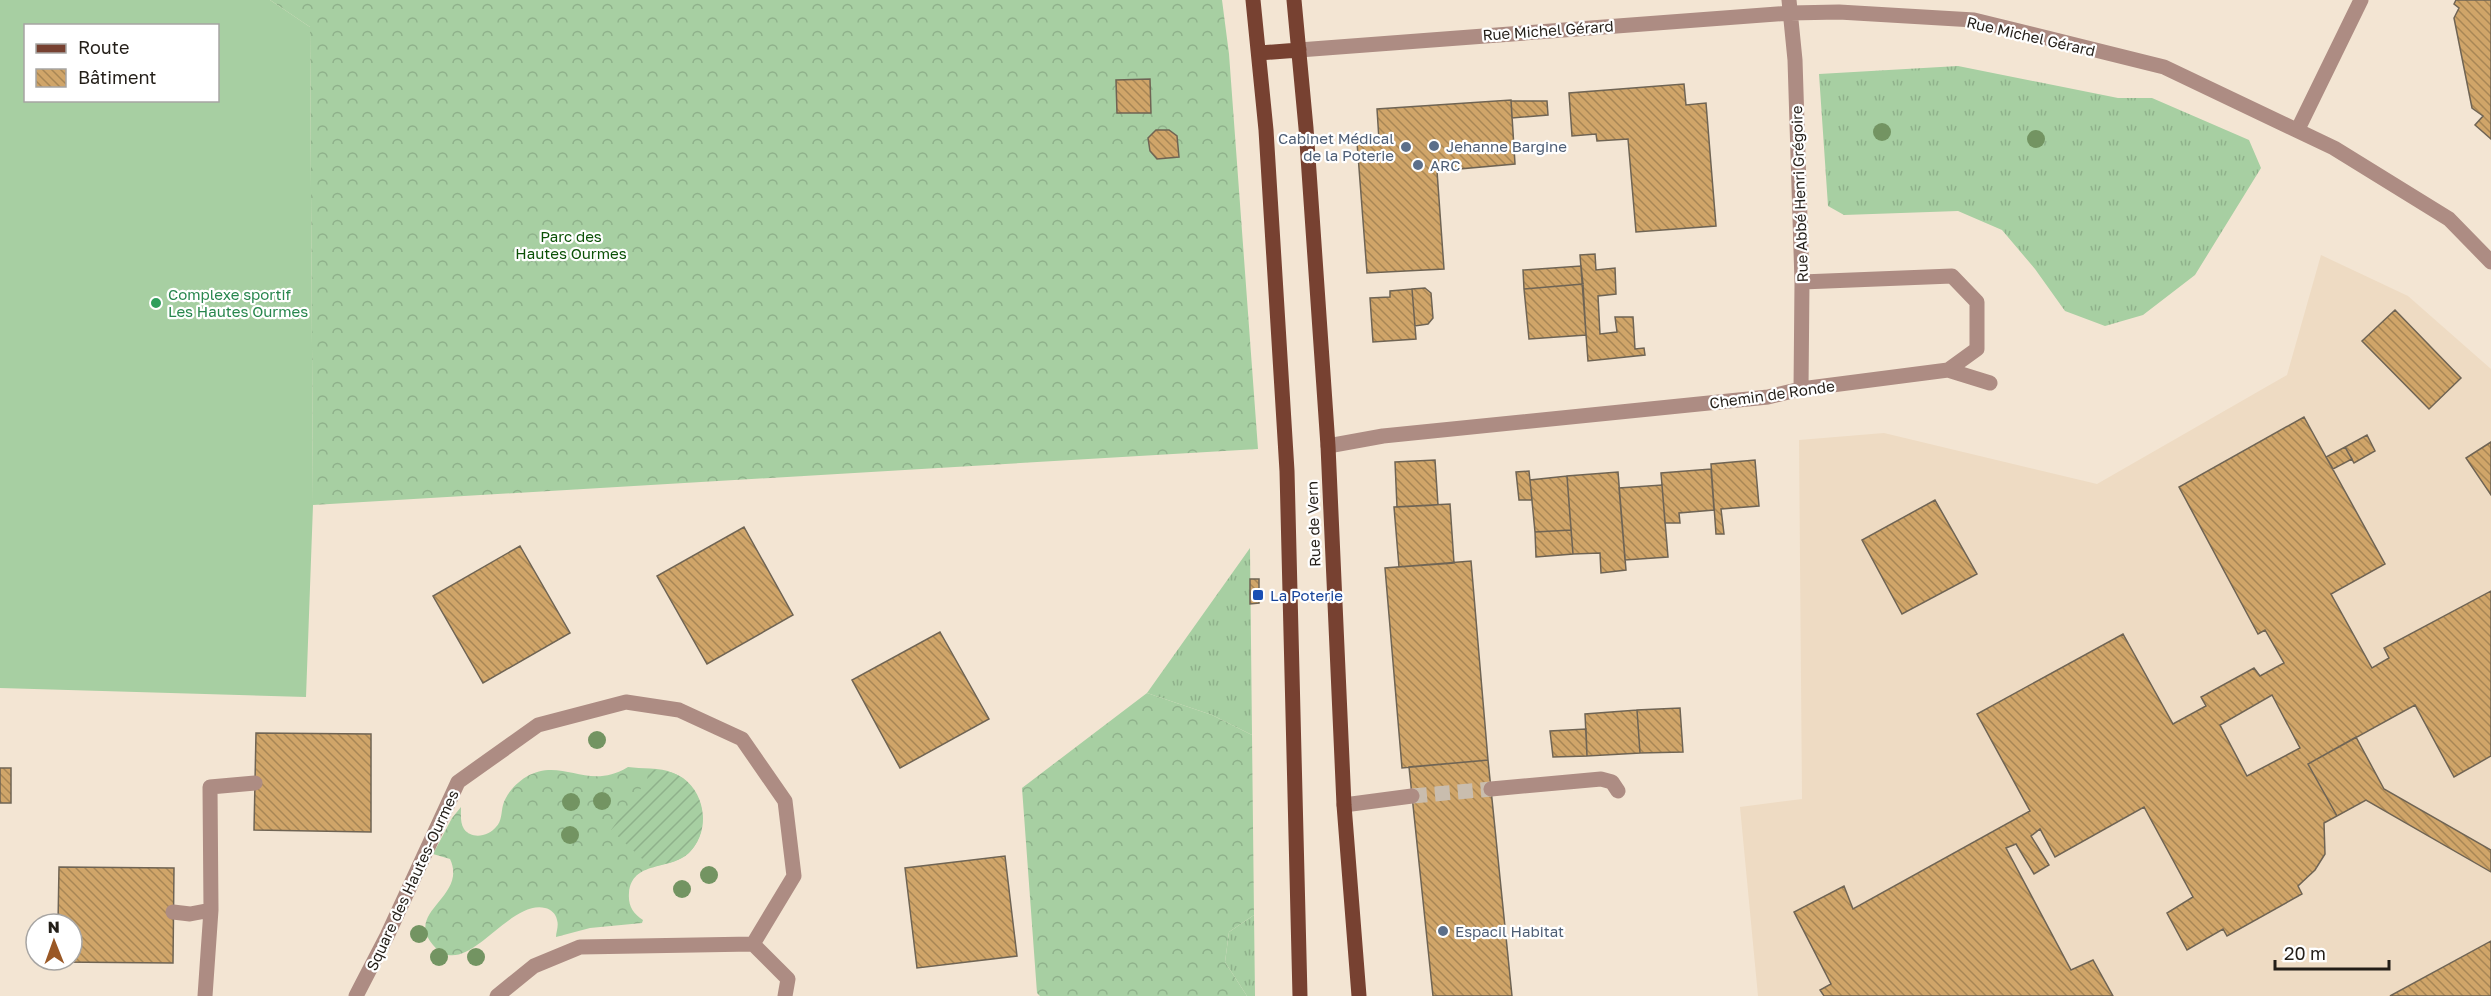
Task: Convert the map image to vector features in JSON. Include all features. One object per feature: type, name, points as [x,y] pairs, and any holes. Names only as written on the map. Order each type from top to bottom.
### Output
[{"type":"main road","name":"Rue de Vern","points":[[1253,0],[1259,52],[1287,471],[1300,996]]},
{"type":"main road","name":"Rue de Vern","points":[[1294,0],[1328,446],[1344,805],[1359,996]]},
{"type":"main road","points":[[1259,52],[1299,50]]},
{"type":"street","points":[[2298,129],[2361,0]]},
{"type":"street","name":"Rue Michel Gérard","points":[[1299,50],[1789,7],[1974,20],[2164,67],[2298,129],[2334,148],[2449,219],[2491,262]]},
{"type":"street","name":"Rue Abbé Henri Grégoire","points":[[1789,7],[1795,60],[1802,282],[1801,389]]},
{"type":"street","name":"Chemin de Ronde","points":[[1328,446],[1383,436],[1768,397],[1801,389],[1948,370],[1977,349],[1977,302],[1952,276],[1802,282]]},
{"type":"street","points":[[1948,370],[1990,383]]},
{"type":"street","name":"Square des Hautes-Ourmes","points":[[356,996],[387,936],[458,782],[538,725],[626,702],[679,710],[742,739],[785,801],[794,876],[753,945]]},
{"type":"street","points":[[1491,789],[1601,779],[1612,782],[1618,790]]},
{"type":"street","points":[[205,996],[210,910],[210,787],[255,783]]},
{"type":"street","points":[[1344,805],[1412,796]]},
{"type":"street","points":[[173,912],[190,914],[210,910]]},
{"type":"street","points":[[497,996],[534,966],[580,947],[753,945],[788,979],[785,996]]},
{"type":"shaded area","points":[[2321,255],[2408,296],[2491,369],[2491,996],[1758,996],[1740,807],[1802,799],[1799,440],[1884,433],[2097,484],[2287,375]]},
{"type":"green space","name":"Complexe sportif Les Hautes Ourmes","points":[[0,0],[270,0],[310,27],[313,505],[306,697],[0,688]]},
{"type":"green space","name":"Parc des Hautes Ourmes","points":[[270,0],[1222,0],[1229,54],[1258,449],[313,505],[310,27]]},
{"type":"green space","points":[[1958,66],[2118,98],[2152,98],[2249,140],[2261,168],[2195,275],[2143,315],[2105,326],[2065,311],[2035,269],[2002,230],[1958,211],[1844,215],[1828,206],[1819,74]]},
{"type":"green space","points":[[1250,548],[1252,735],[1212,715],[1147,693]]},
{"type":"green space","points":[[1147,693],[1212,715],[1252,735],[1254,915],[1229,932],[1225,962],[1247,996],[1040,996],[1037,993],[1022,788]]},
{"type":"green space","points":[[628,767],[668,771],[684,779],[692,787],[702,808],[701,832],[689,853],[681,859],[644,871],[637,875],[632,883],[629,902],[634,912],[643,920],[642,923],[590,928],[556,937],[558,922],[553,912],[545,908],[531,909],[516,915],[472,948],[459,954],[445,954],[433,945],[426,933],[426,923],[430,913],[451,884],[453,872],[450,859],[433,854],[452,818],[461,807],[461,821],[464,829],[471,835],[480,836],[498,825],[506,797],[526,777],[551,770],[600,776],[613,774]]},
{"type":"green space","points":[[651,769],[672,773],[691,785],[701,805],[703,816],[699,837],[694,847],[686,855],[673,862],[651,867],[611,830],[647,780]]},
{"type":"green space","points":[[1254,915],[1255,996],[1247,996],[1225,962],[1229,932]]},
{"type":"building","points":[[2456,0],[2491,0],[2491,139],[2475,125],[2483,116],[2472,108],[2454,18],[2459,8],[2454,4]]},
{"type":"building","points":[[1150,79],[1151,113],[1117,113],[1116,80]]},
{"type":"building","points":[[1684,84],[1686,105],[1706,103],[1716,226],[1636,232],[1628,139],[1597,141],[1596,134],[1572,136],[1569,93]]},
{"type":"building","points":[[1511,100],[1515,164],[1437,171],[1444,269],[1367,273],[1357,142],[1379,140],[1377,109]]},
{"type":"building","points":[[1511,101],[1547,101],[1548,115],[1512,118]]},
{"type":"building","points":[[1156,130],[1169,130],[1177,136],[1179,157],[1157,159],[1150,151],[1148,138]]},
{"type":"building","points":[[1595,254],[1596,270],[1615,268],[1616,294],[1598,296],[1600,334],[1617,332],[1615,317],[1633,317],[1635,349],[1644,348],[1645,355],[1588,361],[1580,255]]},
{"type":"building","points":[[1581,266],[1583,284],[1524,289],[1523,270]]},
{"type":"building","points":[[1583,284],[1586,335],[1529,339],[1524,289]]},
{"type":"building","points":[[1425,288],[1431,293],[1433,318],[1428,324],[1415,326],[1412,289]]},
{"type":"building","points":[[1412,289],[1416,339],[1373,342],[1370,298],[1390,297],[1390,291]]},
{"type":"building","points":[[2395,310],[2461,378],[2429,409],[2362,341]]},
{"type":"building","points":[[2304,417],[2385,564],[2331,594],[2372,668],[2389,658],[2384,648],[2491,591],[2491,756],[2454,777],[2415,705],[2308,764],[2337,816],[2324,823],[2325,854],[2315,870],[2298,886],[2302,894],[2227,936],[2223,929],[2187,950],[2167,913],[2193,897],[2144,807],[2055,857],[2040,829],[2031,836],[2049,865],[2034,874],[2016,844],[2006,848],[2071,970],[2093,960],[2113,996],[1824,996],[1820,990],[1831,984],[1794,912],[1844,886],[1853,909],[2030,811],[1977,714],[2123,634],[2173,724],[2206,706],[2201,697],[2254,668],[2260,676],[2284,663],[2265,630],[2258,634],[2179,487]],"holes":[[[2272,695],[2300,748],[2247,776],[2220,725]]]},
{"type":"building","points":[[2367,435],[2375,451],[2354,463],[2345,447]]},
{"type":"building","points":[[2491,442],[2491,495],[2466,458]]},
{"type":"building","points":[[2345,447],[2352,459],[2333,469],[2326,457]]},
{"type":"building","points":[[1435,460],[1438,505],[1397,507],[1395,462]]},
{"type":"building","points":[[1755,460],[1759,506],[1721,509],[1724,534],[1716,534],[1711,464]]},
{"type":"building","points":[[1711,469],[1714,510],[1679,513],[1680,523],[1665,523],[1661,473]]},
{"type":"building","points":[[1529,471],[1532,500],[1519,500],[1516,472]]},
{"type":"building","points":[[1618,472],[1626,570],[1601,573],[1600,553],[1573,554],[1567,476]]},
{"type":"building","points":[[1567,476],[1571,530],[1535,532],[1530,480]]},
{"type":"building","points":[[1662,485],[1668,557],[1625,560],[1619,488]]},
{"type":"building","points":[[1935,500],[1977,574],[1902,614],[1862,540]]},
{"type":"building","points":[[1450,504],[1454,563],[1399,567],[1394,507]]},
{"type":"building","points":[[744,527],[793,615],[707,664],[657,576]]},
{"type":"building","points":[[1571,530],[1573,554],[1536,557],[1535,532]]},
{"type":"building","points":[[520,546],[570,633],[483,683],[433,596]]},
{"type":"building","points":[[1471,561],[1488,760],[1402,768],[1385,568]]},
{"type":"building","points":[[1250,579],[1259,579],[1259,603],[1250,604]]},
{"type":"building","points":[[940,632],[989,719],[900,768],[852,680]]},
{"type":"building","points":[[1680,708],[1683,752],[1640,753],[1637,710]]},
{"type":"building","points":[[1637,710],[1640,753],[1587,756],[1585,714]]},
{"type":"building","points":[[1586,729],[1587,756],[1553,757],[1550,731]]},
{"type":"building","points":[[256,733],[371,734],[371,832],[254,830]]},
{"type":"building","points":[[2356,737],[2384,789],[2491,850],[2491,872],[2366,800],[2337,816],[2308,764]]},
{"type":"building","points":[[1488,760],[1512,996],[1433,996],[1409,767]]},
{"type":"building","points":[[0,768],[11,768],[11,803],[0,803]]},
{"type":"building","points":[[1005,856],[1017,956],[917,968],[905,868]]},
{"type":"building","points":[[59,867],[174,868],[173,963],[84,962],[84,912],[58,912]]},
{"type":"building","points":[[2491,941],[2491,996],[2390,996]]},
{"type":"tunnel","points":[[1412,796],[1491,789]]},
{"type":"place","name":"Jehanne Bargine","points":[[1434,146]]},
{"type":"place","name":"Cabinet Médical de la Poterie","points":[[1406,147]]},
{"type":"place","name":"ARC","points":[[1418,165]]},
{"type":"place","name":"Complexe sportif Les Hautes Ourmes","points":[[156,303]]},
{"type":"place","name":"La Poterie","points":[[1258,595]]},
{"type":"place","name":"Espacil Habitat","points":[[1443,931]]}]
